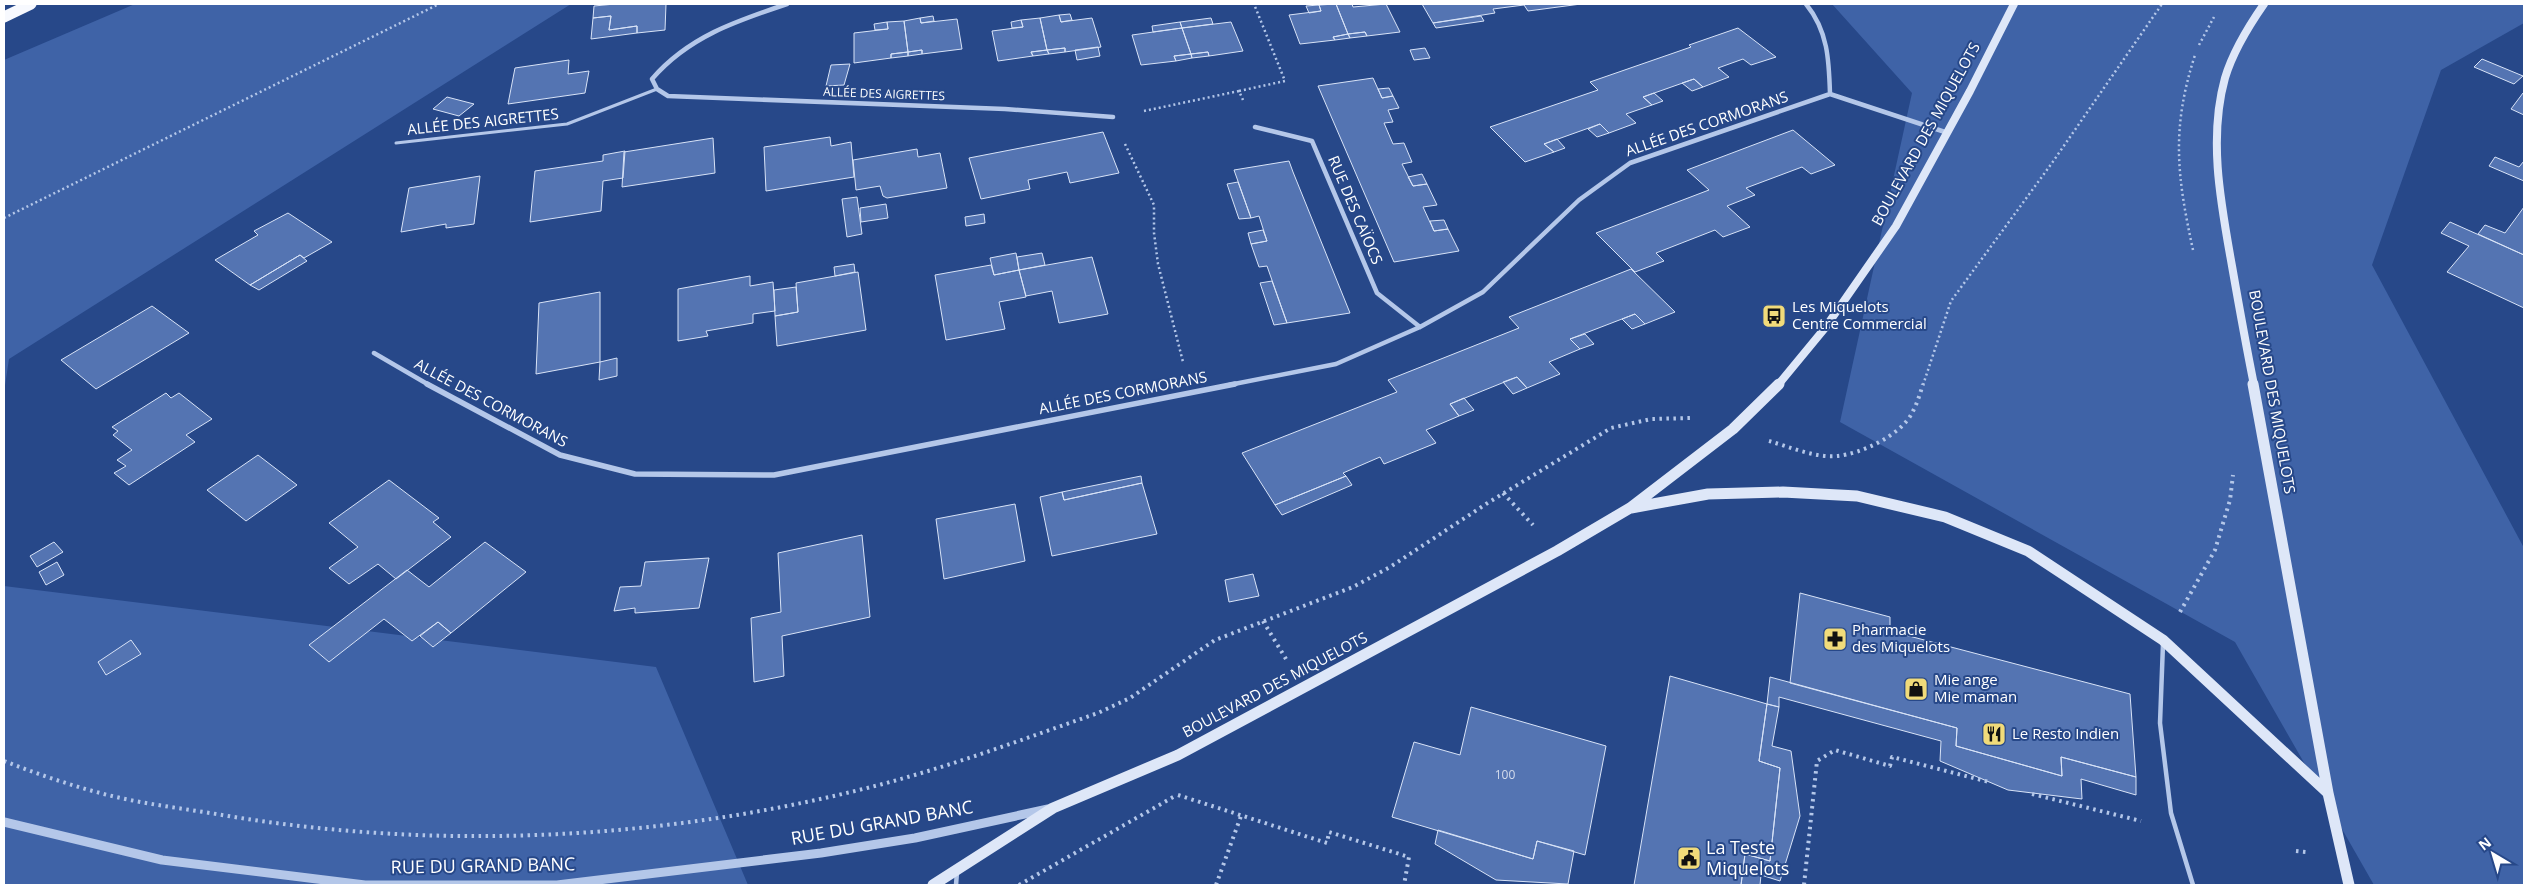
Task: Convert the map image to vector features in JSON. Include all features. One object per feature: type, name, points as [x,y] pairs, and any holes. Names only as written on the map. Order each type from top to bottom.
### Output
[{"type":"main road","points":[[4,17],[31,4]]},
{"type":"main road","name":"BOULEVARD DES MIQUELOTS","points":[[933,885],[1053,808],[1178,755],[1557,551],[1630,508],[1661,482],[1733,430],[1769,396],[1825,328],[1896,226],[1948,133],[2014,4]]},
{"type":"main road","name":"BOULEVARD DES MIQUELOTS","points":[[2264,4],[2249,25],[2225,79],[2216,147],[2220,195],[2328,793],[2349,885]]},
{"type":"main road","name":"BOULEVARD DES MIQUELOTS","points":[[1630,508],[1708,494],[1783,492],[1856,496],[1945,517],[2028,551],[2163,640],[2189,662],[2328,793]]},
{"type":"street","points":[[657,89],[652,79],[661,66],[678,50],[713,31],[787,4]]},
{"type":"street","points":[[1806,4],[1814,13],[1828,43],[1830,94],[1948,133]]},
{"type":"street","name":"ALLÉE DES AIGRETTES","points":[[657,89],[668,96],[1005,109],[1113,117]]},
{"type":"street","name":"ALLÉE DES CORMORANS","points":[[374,353],[450,398],[560,456],[634,474],[774,475],[1336,364],[1420,327],[1483,292],[1579,200],[1630,163],[1830,94]]},
{"type":"street","name":"RUE DES CAÏOCS","points":[[1255,127],[1312,141],[1377,293],[1420,327]]},
{"type":"street","name":"RUE DU GRAND BANC","points":[[4,822],[162,860],[365,885],[557,885],[821,853],[906,840],[1053,808]]},
{"type":"lane","name":"ALLÉE DES AIGRETTES","points":[[396,143],[567,124],[657,89]]},
{"type":"lane","points":[[2163,640],[2160,722],[2171,813],[2193,885]]},
{"type":"lane","points":[[956,885],[957,869]]},
{"type":"path","points":[[4,218],[438,4]]},
{"type":"path","points":[[1191,392],[1158,264],[1154,233],[1154,205],[1113,117],[1285,81],[1254,4]]},
{"type":"path","points":[[4,761],[32,772],[117,797],[278,824],[356,832],[432,835],[576,834],[751,813],[890,782],[995,749],[1098,713],[1130,698],[1215,640],[1353,587],[1390,567],[1486,504],[1611,428],[1633,421],[1680,416],[1696,418],[1806,452],[1836,456],[1863,450],[1901,428],[1912,414],[1951,301],[2052,163],[2162,4]]},
{"type":"path","points":[[2194,255],[2178,179],[2177,127],[2186,78],[2208,24],[2219,11]]},
{"type":"path","points":[[1239,91],[1255,127]]},
{"type":"path","points":[[2163,640],[2215,550],[2230,500],[2234,466]]},
{"type":"path","points":[[1804,885],[1817,761],[1835,750],[1890,766],[1892,757],[1989,782]]},
{"type":"path","points":[[2032,794],[2149,823]]},
{"type":"path","points":[[1178,795],[1327,843],[1329,832],[1409,857],[1404,885]]},
{"type":"path","points":[[1216,885],[1241,816]]},
{"type":"shaded area","points":[[135,4],[571,4],[9,359],[4,392],[4,60]]},
{"type":"shaded area","points":[[1832,4],[2524,4],[2524,23],[2441,70],[2372,265],[2524,548],[2524,885],[2374,885],[2235,642],[1840,422],[1912,93]]},
{"type":"shaded area","points":[[4,586],[656,667],[748,885],[4,885]]},
{"type":"building","points":[[666,4],[665,30],[637,33],[637,26],[609,30],[611,16],[593,18],[594,6]]},
{"type":"building","points":[[1336,4],[1352,4],[1353,7],[1386,4],[1400,32],[1367,36],[1365,32],[1348,34]]},
{"type":"building","points":[[1336,4],[1348,34],[1333,37],[1335,40],[1300,44],[1289,15],[1321,11],[1319,5]]},
{"type":"building","points":[[1422,4],[1581,4],[1528,11],[1524,5],[1493,9],[1495,13],[1433,23]]},
{"type":"building","points":[[1319,5],[1321,11],[1309,13],[1306,6]]},
{"type":"building","points":[[1070,14],[1072,20],[1061,22],[1059,15]]},
{"type":"building","points":[[1059,15],[1061,22],[1092,18],[1101,47],[1065,52],[1065,48],[1047,50],[1040,18]]},
{"type":"building","points":[[611,16],[609,30],[637,26],[637,33],[591,39],[593,18]]},
{"type":"building","points":[[933,16],[934,21],[921,23],[920,18]]},
{"type":"building","points":[[1481,16],[1484,21],[1436,28],[1433,23]]},
{"type":"building","points":[[920,18],[921,23],[957,19],[962,49],[922,54],[922,50],[908,52],[904,21]]},
{"type":"building","points":[[1040,18],[1047,50],[1031,52],[1033,56],[998,61],[992,31],[1023,27],[1021,20]]},
{"type":"building","points":[[1211,18],[1213,24],[1182,28],[1180,22]]},
{"type":"building","points":[[1021,20],[1023,27],[1012,28],[1011,22]]},
{"type":"building","points":[[904,21],[908,52],[891,54],[891,58],[854,63],[854,33],[888,29],[887,22]]},
{"type":"building","points":[[887,22],[888,29],[875,30],[874,24]]},
{"type":"building","points":[[1180,22],[1182,28],[1153,32],[1152,26]]},
{"type":"building","points":[[1231,22],[1243,51],[1209,56],[1208,52],[1191,54],[1182,28]]},
{"type":"building","points":[[1182,28],[1191,54],[1174,56],[1176,61],[1141,65],[1132,35]]},
{"type":"building","points":[[1738,28],[1776,57],[1751,65],[1743,59],[1718,68],[1729,77],[1703,87],[1694,79],[1643,97],[1652,105],[1626,114],[1636,123],[1609,133],[1600,124],[1544,144],[1554,152],[1525,162],[1490,127],[1598,90],[1590,82],[1691,47],[1689,45]]},
{"type":"building","points":[[1365,32],[1367,36],[1350,38],[1348,34]]},
{"type":"building","points":[[1348,34],[1350,38],[1335,40],[1333,37]]},
{"type":"building","points":[[1098,47],[1100,56],[1077,60],[1075,50]]},
{"type":"building","points":[[1065,48],[1065,52],[1049,54],[1047,50]]},
{"type":"building","points":[[1425,48],[1430,58],[1414,60],[1410,50]]},
{"type":"building","points":[[922,50],[922,54],[908,56],[908,52]]},
{"type":"building","points":[[1047,50],[1049,54],[1033,56],[1031,52]]},
{"type":"building","points":[[908,52],[908,56],[891,58],[891,54]]},
{"type":"building","points":[[1208,52],[1209,56],[1192,58],[1191,54]]},
{"type":"building","points":[[1191,54],[1192,58],[1176,61],[1174,56]]},
{"type":"building","points":[[2482,59],[2523,76],[2514,84],[2474,67]]},
{"type":"building","points":[[569,60],[568,74],[589,71],[585,93],[508,104],[515,68]]},
{"type":"building","points":[[850,64],[844,85],[826,86],[831,65]]},
{"type":"building","points":[[1373,78],[1382,98],[1393,96],[1399,108],[1388,110],[1393,122],[1384,123],[1393,144],[1404,143],[1412,162],[1402,164],[1413,186],[1427,184],[1437,205],[1423,207],[1434,231],[1448,229],[1459,251],[1394,262],[1318,86]]},
{"type":"building","points":[[1694,79],[1703,87],[1692,91],[1682,83]]},
{"type":"building","points":[[1389,88],[1393,96],[1382,98],[1378,89]]},
{"type":"building","points":[[1654,93],[1663,101],[1652,105],[1643,97]]},
{"type":"building","points":[[2524,94],[2524,115],[2511,109]]},
{"type":"building","points":[[447,97],[474,104],[459,116],[433,109]]},
{"type":"building","points":[[1600,124],[1609,133],[1597,137],[1588,129]]},
{"type":"building","points":[[1793,130],[1835,165],[1811,174],[1802,167],[1746,188],[1755,195],[1727,206],[1750,227],[1723,237],[1715,230],[1656,253],[1664,261],[1635,272],[1596,233],[1709,190],[1687,170]]},
{"type":"building","points":[[1103,132],[1119,173],[1070,183],[1067,172],[1028,180],[1030,189],[981,199],[969,158]]},
{"type":"building","points":[[830,137],[831,146],[851,142],[854,177],[766,191],[764,147]]},
{"type":"building","points":[[713,138],[715,173],[622,187],[624,152]]},
{"type":"building","points":[[1557,139],[1565,148],[1554,152],[1544,144]]},
{"type":"building","points":[[917,149],[918,157],[940,153],[947,188],[887,198],[883,196],[880,186],[856,190],[853,160]]},
{"type":"building","points":[[625,151],[623,178],[603,181],[601,211],[530,222],[535,171],[603,161],[603,155]]},
{"type":"building","points":[[2495,157],[2519,167],[2524,161],[2524,181],[2489,166]]},
{"type":"building","points":[[1289,161],[1350,313],[1287,323],[1267,266],[1259,267],[1251,244],[1267,241],[1259,216],[1251,218],[1234,170]]},
{"type":"building","points":[[1422,174],[1427,184],[1413,186],[1408,177]]},
{"type":"building","points":[[480,176],[474,224],[446,228],[446,224],[401,232],[409,188]]},
{"type":"building","points":[[1238,182],[1251,218],[1239,219],[1227,184]]},
{"type":"building","points":[[857,197],[862,234],[847,237],[842,199]]},
{"type":"building","points":[[886,204],[888,218],[861,222],[860,208]]},
{"type":"building","points":[[2524,207],[2524,255],[2478,234],[2485,225],[2505,233]]},
{"type":"building","points":[[288,213],[332,242],[304,258],[300,255],[250,285],[215,260],[258,235],[254,231]]},
{"type":"building","points":[[984,214],[985,223],[966,226],[965,217]]},
{"type":"building","points":[[1444,220],[1448,229],[1434,231],[1430,221]]},
{"type":"building","points":[[2450,222],[2524,255],[2524,308],[2447,272],[2469,246],[2441,233]]},
{"type":"building","points":[[1263,230],[1267,241],[1251,244],[1248,233]]},
{"type":"building","points":[[1016,253],[1019,270],[994,275],[990,258]]},
{"type":"building","points":[[1042,253],[1045,265],[1019,270],[1017,257]]},
{"type":"building","points":[[300,255],[307,261],[259,290],[250,285]]},
{"type":"building","points":[[1092,257],[1108,314],[1059,323],[1052,291],[1026,296],[1019,270]]},
{"type":"building","points":[[854,264],[855,272],[835,276],[834,267]]},
{"type":"building","points":[[991,265],[994,275],[1019,270],[1026,297],[999,302],[1005,329],[946,340],[935,275]]},
{"type":"building","points":[[1631,269],[1675,312],[1645,324],[1635,314],[1570,339],[1580,349],[1549,362],[1560,374],[1527,388],[1517,377],[1450,404],[1459,416],[1426,430],[1436,443],[1384,464],[1380,457],[1343,473],[1346,476],[1275,505],[1242,453],[1397,392],[1388,380],[1519,328],[1509,317]]},
{"type":"building","points":[[858,272],[866,330],[777,346],[775,316],[798,312],[796,283]]},
{"type":"building","points":[[750,276],[750,286],[773,282],[775,311],[753,314],[753,323],[706,331],[708,336],[678,341],[678,289]]},
{"type":"building","points":[[1272,281],[1287,323],[1274,325],[1260,283]]},
{"type":"building","points":[[796,287],[798,312],[775,316],[774,290]]},
{"type":"building","points":[[600,292],[600,362],[536,374],[539,303]]},
{"type":"building","points":[[152,306],[189,333],[96,389],[61,360]]},
{"type":"building","points":[[1635,314],[1645,324],[1632,329],[1622,319]]},
{"type":"building","points":[[1585,334],[1594,344],[1580,349],[1570,339]]},
{"type":"building","points":[[617,358],[617,376],[599,380],[600,362]]},
{"type":"building","points":[[1517,377],[1527,388],[1513,394],[1503,382]]},
{"type":"building","points":[[166,393],[171,398],[179,393],[212,419],[186,435],[195,442],[129,485],[114,473],[126,466],[117,460],[132,450],[113,435],[118,431],[112,427]]},
{"type":"building","points":[[1464,398],[1474,410],[1459,416],[1450,404]]},
{"type":"building","points":[[258,455],[297,485],[246,521],[207,490]]},
{"type":"building","points":[[1141,476],[1142,483],[1064,500],[1062,492]]},
{"type":"building","points":[[1346,476],[1352,485],[1282,515],[1275,505]]},
{"type":"building","points":[[389,480],[439,518],[433,522],[451,537],[396,579],[378,564],[349,584],[329,568],[358,547],[329,523]]},
{"type":"building","points":[[1142,483],[1157,534],[1052,556],[1040,497],[1062,492],[1064,500]]},
{"type":"building","points":[[1015,504],[1025,561],[944,579],[936,519]]},
{"type":"building","points":[[862,535],[870,617],[782,636],[784,676],[754,682],[751,618],[781,612],[778,553]]},
{"type":"building","points":[[54,542],[63,552],[37,567],[30,556]]},
{"type":"building","points":[[485,542],[526,572],[451,633],[438,622],[412,641],[384,619],[329,662],[309,645],[407,570],[429,587]]},
{"type":"building","points":[[709,558],[699,608],[635,613],[635,608],[614,611],[620,587],[641,586],[645,562]]},
{"type":"building","points":[[57,562],[64,575],[46,585],[39,572]]},
{"type":"building","points":[[1253,574],[1259,596],[1229,602],[1225,580]]},
{"type":"building","points":[[1800,593],[1890,617],[1890,631],[2130,694],[2136,777],[2061,757],[2062,776],[1956,746],[1957,728],[1790,683]]},
{"type":"building","points":[[438,622],[451,633],[433,647],[420,636]]},
{"type":"building","points":[[131,640],[141,654],[106,675],[98,662]]},
{"type":"building","points":[[1670,676],[1767,704],[1759,761],[1780,768],[1770,861],[1745,854],[1741,885],[1634,885]]},
{"type":"building","points":[[1770,677],[1957,728],[1956,746],[2062,776],[2061,757],[2136,777],[2136,795],[2081,779],[2082,799],[2008,790],[1940,761],[1941,741],[1779,697],[1779,707],[1767,704]]},
{"type":"building","points":[[1767,704],[1779,707],[1772,746],[1791,751],[1800,816],[1780,881],[1761,875],[1760,885],[1741,885],[1745,854],[1770,861],[1780,768],[1759,761]]},
{"type":"building","points":[[1471,707],[1606,746],[1585,855],[1537,841],[1533,859],[1392,817],[1414,742],[1460,755]]},
{"type":"building","points":[[1438,830],[1533,859],[1537,841],[1574,851],[1568,884],[1496,880],[1435,844]]},
{"type":"place","name":"Les Miquelots Centre Commercial","points":[[1774,316]]},
{"type":"place","name":"Pharmacie des Miquelots","points":[[1835,639]]},
{"type":"place","name":"Mie ange Mie maman","points":[[1916,689]]},
{"type":"place","name":"Le Resto Indien","points":[[1994,734]]},
{"type":"place","name":"La Teste Miquelots","points":[[1689,858]]}]
